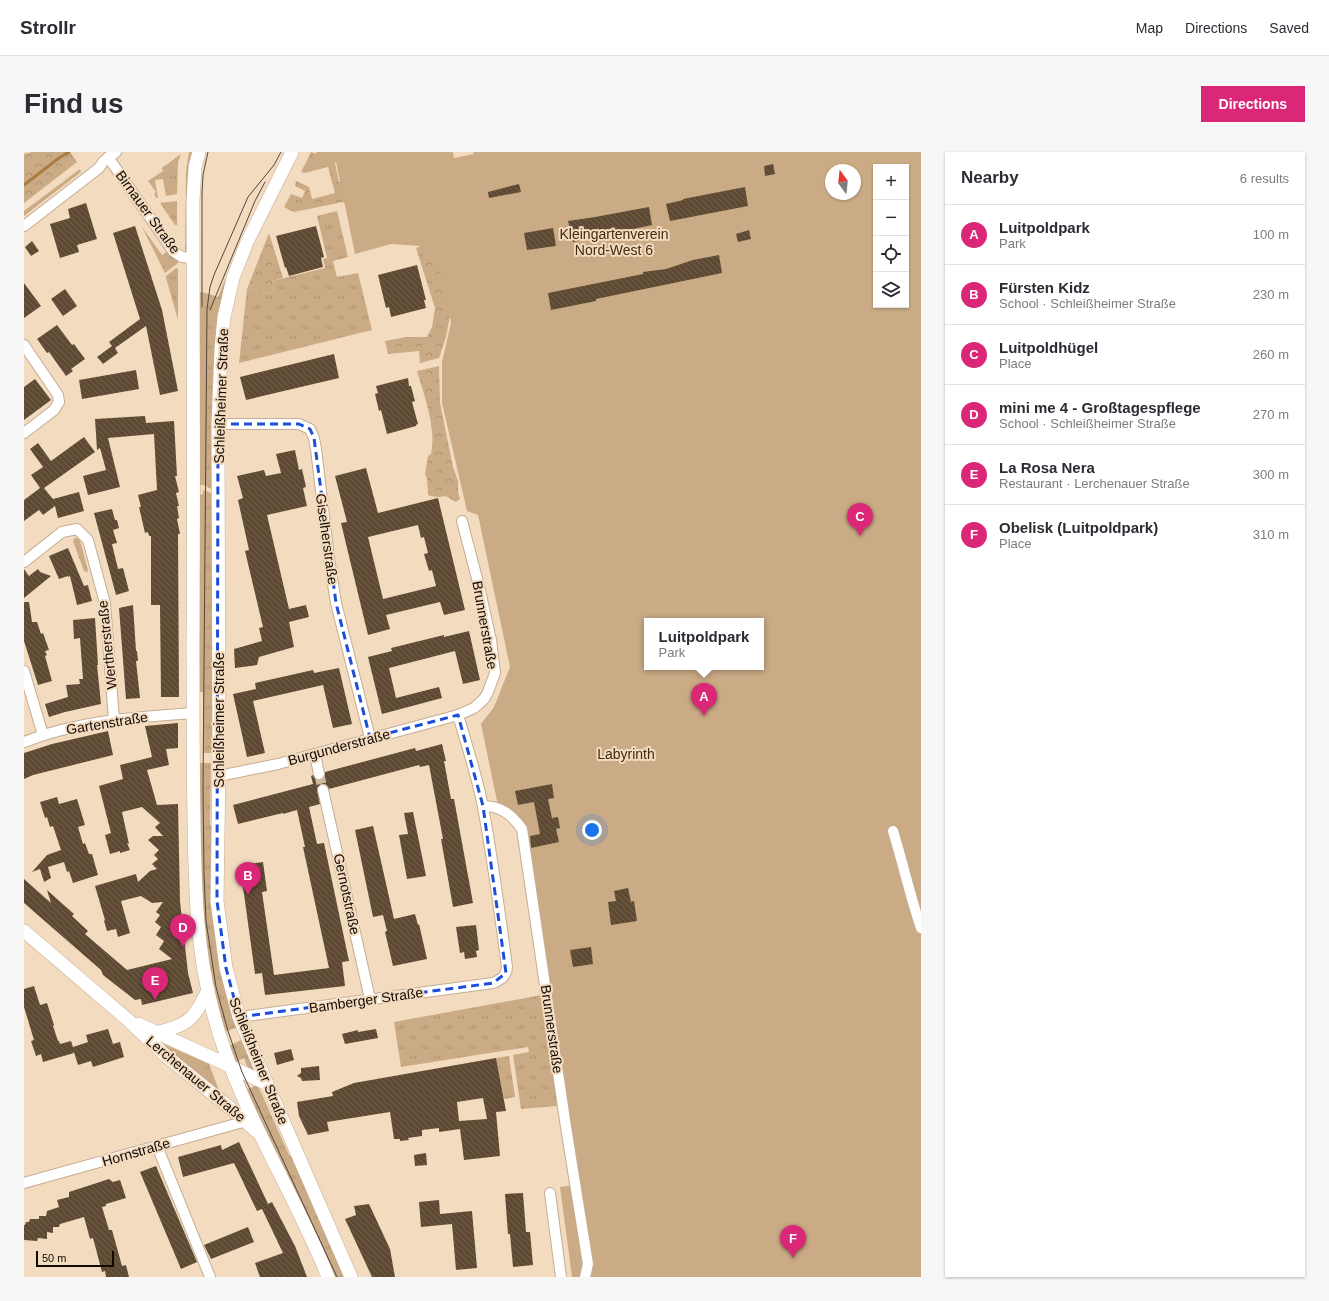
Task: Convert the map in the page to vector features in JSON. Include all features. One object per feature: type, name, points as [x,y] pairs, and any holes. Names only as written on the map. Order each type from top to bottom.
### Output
[{"type":"main road","name":"Schleißheimer Straße","points":[[199,152],[195,174],[193,258],[194,500],[192,713],[196,904],[199,935],[208,990],[218,1030],[230,1066],[328,1277]]},
{"type":"main road","name":"Schleißheimer Straße","points":[[292,152],[250,236],[233,278],[223,325],[218,424],[218,907],[226,968],[239,1017],[351,1277]]},
{"type":"main road","name":"Lerchenauer Straße","points":[[24,931],[128,1020],[166,1056],[248,1123],[263,1138]]},
{"type":"main road","points":[[156,1032],[181,1026],[192,1018],[208,990]]},
{"type":"main road","name":"Lerchenauer Straße","points":[[128,1020],[267,1084]]},
{"type":"street","name":"Birnauer Straße","points":[[24,226],[99,168],[103,162],[112,155],[173,251],[182,257],[193,258]]},
{"type":"street","points":[[24,345],[58,395],[59,402],[54,410],[24,433]]},
{"type":"street","name":"Giselherstraße","points":[[218,424],[299,424],[310,429],[312,433],[316,449],[328,558],[336,603],[370,738]]},
{"type":"street","name":"Brunnerstraße","points":[[458,716],[474,708],[484,699],[496,673],[480,586],[462,520]]},
{"type":"street","name":"Wertherstraße","points":[[24,562],[62,532],[77,529],[88,540],[105,603],[114,720]]},
{"type":"street","points":[[24,671],[43,735]]},
{"type":"street","name":"Gartenstraße","points":[[24,742],[43,735],[79,726],[140,716],[192,713]]},
{"type":"street","points":[[458,716],[472,761],[483,806]]},
{"type":"street","name":"Burgunderstraße","points":[[219,776],[278,764],[370,738],[458,716]]},
{"type":"street","points":[[315,754],[319,774]]},
{"type":"street","name":"Gernotstraße","points":[[323,790],[370,999]]},
{"type":"street","name":"Brunnerstraße","points":[[483,806],[492,806],[503,810],[515,819],[522,829],[566,1127],[588,1264],[585,1277]]},
{"type":"street","name":"Bamberger Straße","points":[[239,1017],[493,983],[503,978],[507,967],[483,806]]},
{"type":"street","points":[[893,831],[903,861],[911,896],[921,928]]},
{"type":"street","name":"Hornstraße","points":[[24,1183],[243,1122],[248,1123]]},
{"type":"street","points":[[157,1146],[210,1277]]},
{"type":"street","points":[[550,1192],[560,1277]]},
{"type":"highlighted area","points":[[218,424],[299,424],[310,429],[314,438],[336,603],[370,738],[458,715],[483,806],[506,973],[493,983],[239,1017],[226,968],[217,901]]},
{"type":"green space","points":[[32,152],[70,152],[77,162],[24,203],[24,154]]},
{"type":"green space","points":[[189,152],[194,152],[188,251],[185,254],[186,172]]},
{"type":"green space","points":[[311,152],[322,156],[333,154],[339,182],[352,182],[356,217],[343,202],[294,212],[284,207],[291,194],[302,198],[305,191],[295,186],[296,181],[309,187],[312,199],[335,193],[328,167],[305,173],[301,172]]},
{"type":"green space","points":[[317,152],[453,152],[454,158],[474,154],[473,152],[921,152],[921,1277],[572,1277],[560,1187],[577,1185],[522,829],[503,810],[497,801],[481,724],[494,707],[510,667],[478,515],[467,511],[442,403],[442,362],[451,323],[438,260],[420,246],[391,244],[355,254],[336,162],[307,170]]},
{"type":"green space","points":[[181,154],[178,162],[177,194],[166,196],[163,179],[155,180],[158,198],[156,198],[154,194],[156,192],[148,181],[163,171],[162,168]]},
{"type":"green space","points":[[80,169],[81,172],[24,216],[24,211]]},
{"type":"green space","points":[[177,201],[177,225],[175,225],[160,203]]},
{"type":"green space","points":[[337,211],[348,257],[333,261],[337,277],[358,273],[372,330],[239,363],[247,289],[263,291],[264,294],[274,292],[272,281],[325,268],[323,259],[327,258],[317,216]]},
{"type":"green space","points":[[142,227],[162,255],[168,251],[173,258],[178,260],[178,263],[165,273]]},
{"type":"green space","points":[[269,233],[283,278],[272,281],[274,292],[264,294],[263,291],[247,289]]},
{"type":"green space","points":[[421,246],[440,260],[451,310],[446,337],[439,358],[420,363],[419,351],[388,354],[385,341],[406,337],[427,337],[432,327],[435,308],[416,248]]},
{"type":"green space","points":[[235,255],[212,489],[199,485],[199,292],[218,297]]},
{"type":"green space","points":[[176,268],[178,269],[178,320],[166,278],[166,276]]},
{"type":"green space","points":[[439,366],[440,403],[453,467],[458,481],[458,492],[460,499],[456,502],[444,496],[438,497],[428,495],[427,479],[425,474],[428,456],[431,454],[432,434],[429,412],[417,371]]},
{"type":"green space","points":[[203,490],[214,494],[215,753],[203,753],[203,692],[198,692],[200,665],[199,495],[203,494]]},
{"type":"green space","points":[[75,538],[79,539],[81,544],[88,572],[84,571],[73,541]]},
{"type":"green space","points":[[198,763],[211,763],[210,825],[214,825],[238,1027],[224,1032],[211,975],[202,910]]},
{"type":"green space","points":[[542,995],[557,1106],[521,1109],[513,1055],[529,1052],[528,1047],[401,1067],[394,1022]]},
{"type":"green space","points":[[243,1039],[255,1070],[248,1068],[244,1058],[236,1062],[234,1061],[228,1044],[231,1045]]},
{"type":"green space","points":[[155,1040],[209,1064],[220,1093]]},
{"type":"green space","points":[[509,1056],[515,1097],[504,1099],[496,1058]]},
{"type":"green space","points":[[242,1078],[248,1089],[255,1086],[255,1084],[260,1090],[289,1155],[296,1161],[347,1277],[334,1277],[256,1113]]},
{"type":"building","points":[[773,164],[775,174],[765,176],[764,166]]},
{"type":"building","points":[[519,184],[521,192],[489,198],[488,192]]},
{"type":"building","points":[[745,187],[748,206],[670,221],[666,204],[683,199]]},
{"type":"building","points":[[86,203],[97,239],[77,245],[79,252],[60,258],[50,224],[70,218],[68,209]]},
{"type":"building","points":[[649,207],[652,225],[573,242],[568,221]]},
{"type":"building","points":[[135,226],[162,310],[178,391],[160,395],[146,326],[115,348],[118,353],[103,364],[97,357],[112,346],[109,342],[140,319],[113,233]]},
{"type":"building","points":[[316,226],[324,257],[321,258],[323,267],[289,276],[286,267],[285,268],[276,236]]},
{"type":"building","points":[[553,228],[556,246],[527,250],[524,233]]},
{"type":"building","points":[[749,230],[751,239],[738,242],[736,234]]},
{"type":"building","points":[[32,241],[39,251],[31,256],[25,247]]},
{"type":"building","points":[[719,255],[722,273],[596,299],[596,301],[551,310],[548,293],[643,274],[643,272],[666,269],[693,260]]},
{"type":"building","points":[[417,265],[426,300],[424,300],[426,308],[391,317],[389,307],[386,308],[378,275]]},
{"type":"building","points":[[24,283],[41,306],[24,318]]},
{"type":"building","points":[[65,289],[77,306],[63,316],[51,299]]},
{"type":"building","points":[[57,325],[85,359],[71,369],[73,371],[66,376],[49,352],[47,353],[37,339]]},
{"type":"building","points":[[334,354],[339,378],[246,400],[240,377]]},
{"type":"building","points":[[136,370],[139,389],[82,399],[79,380]]},
{"type":"building","points":[[408,378],[409,386],[411,386],[415,401],[412,402],[418,424],[416,426],[387,434],[375,394],[378,393],[376,386]]},
{"type":"building","points":[[35,379],[51,400],[24,420],[24,387]]},
{"type":"building","points":[[145,416],[146,423],[174,421],[177,476],[175,476],[179,492],[176,493],[179,506],[177,506],[179,518],[177,519],[180,534],[178,534],[179,697],[161,697],[160,605],[151,605],[151,536],[149,536],[148,532],[145,533],[139,507],[141,507],[138,495],[157,490],[154,434],[108,438],[120,487],[88,495],[83,476],[106,470],[100,448],[97,450],[95,419]]},
{"type":"building","points":[[84,437],[95,452],[44,488],[53,499],[79,492],[84,511],[58,518],[55,506],[43,515],[39,510],[24,521],[24,500],[40,488],[31,475],[43,467],[30,449],[38,443],[51,461]]},
{"type":"building","points":[[295,450],[299,470],[302,469],[306,487],[303,488],[307,506],[267,515],[289,609],[306,605],[309,617],[289,622],[294,647],[259,657],[257,665],[235,668],[234,649],[262,641],[259,628],[263,627],[245,551],[249,550],[238,500],[243,498],[237,476],[264,470],[266,476],[281,473],[276,454]]},
{"type":"building","points":[[366,468],[378,513],[438,498],[465,610],[444,615],[440,602],[386,615],[390,629],[368,635],[341,523],[347,522],[335,476]],"holes":[[[418,525],[421,538],[424,537],[428,553],[424,554],[429,571],[432,570],[436,586],[383,599],[368,537]]]},
{"type":"building","points":[[112,509],[119,528],[113,530],[117,543],[112,544],[118,569],[123,568],[129,591],[116,595],[94,513]]},
{"type":"building","points":[[68,548],[84,586],[88,585],[92,601],[77,605],[70,576],[59,579],[49,556]]},
{"type":"building","points":[[24,569],[29,576],[38,569],[40,572],[51,576],[24,598]]},
{"type":"building","points":[[24,602],[29,602],[32,622],[37,622],[49,650],[45,651],[47,655],[45,656],[52,681],[38,685],[24,641]]},
{"type":"building","points":[[133,605],[138,661],[136,661],[140,698],[126,699],[119,608]]},
{"type":"building","points":[[95,618],[97,665],[101,704],[49,717],[45,704],[68,697],[66,685],[80,684],[79,679],[83,679],[80,638],[74,639],[73,620]]},
{"type":"building","points":[[469,631],[480,680],[463,684],[455,651],[389,668],[396,698],[439,687],[442,698],[382,714],[368,657],[392,651],[391,648],[444,635],[444,637]]},
{"type":"building","points":[[339,668],[352,724],[333,728],[323,685],[253,701],[265,753],[247,757],[233,694],[256,689],[255,683],[313,670],[314,673]]},
{"type":"building","points":[[178,723],[178,748],[166,749],[169,765],[147,770],[157,805],[178,804],[180,901],[188,973],[193,993],[142,1005],[141,999],[135,1000],[103,975],[101,970],[24,903],[24,879],[51,903],[47,890],[74,914],[72,916],[88,931],[85,934],[127,970],[172,959],[159,949],[164,941],[156,935],[161,927],[155,922],[160,915],[156,912],[163,902],[152,903],[141,896],[121,901],[130,933],[118,937],[116,929],[107,931],[95,886],[136,874],[138,882],[150,871],[157,869],[152,864],[158,859],[154,855],[159,850],[148,840],[153,836],[163,836],[155,827],[160,823],[142,807],[122,812],[129,844],[127,843],[130,850],[110,854],[105,835],[111,833],[99,786],[123,779],[120,765],[152,757],[145,726]]},
{"type":"building","points":[[108,731],[113,755],[33,775],[24,779],[24,753],[52,744]]},
{"type":"building","points":[[442,744],[446,761],[444,761],[451,799],[454,799],[473,903],[453,907],[441,839],[443,839],[429,765],[420,767],[419,765],[329,789],[325,784],[321,784],[317,788],[320,804],[309,807],[317,844],[324,843],[349,961],[342,962],[345,986],[265,995],[262,973],[255,974],[240,865],[263,862],[267,891],[262,892],[274,975],[329,968],[303,847],[305,847],[297,810],[238,824],[233,805],[313,784],[311,776],[313,775],[317,780],[321,780],[325,776],[325,772],[415,748],[416,751]]},
{"type":"building","points":[[552,784],[554,798],[548,799],[552,818],[558,817],[560,828],[556,829],[559,842],[531,848],[530,836],[540,834],[534,802],[518,805],[515,791]]},
{"type":"building","points":[[57,797],[59,804],[77,799],[85,825],[78,827],[83,844],[85,843],[89,854],[92,854],[98,875],[73,883],[64,862],[48,867],[51,878],[44,882],[40,869],[32,872],[47,855],[61,850],[53,826],[50,827],[47,817],[45,818],[40,802]]},
{"type":"building","points":[[413,812],[426,876],[407,879],[399,835],[408,834],[404,813]]},
{"type":"building","points":[[373,826],[394,919],[415,914],[418,925],[419,924],[427,959],[393,966],[385,932],[387,931],[383,915],[373,917],[355,830]]},
{"type":"building","points":[[628,888],[631,902],[634,901],[637,921],[611,925],[608,902],[616,901],[614,891]]},
{"type":"building","points":[[476,925],[479,950],[476,951],[477,957],[465,959],[464,952],[460,953],[456,927]]},
{"type":"building","points":[[591,947],[593,964],[573,967],[570,950]]},
{"type":"building","points":[[34,986],[40,1005],[47,1003],[54,1025],[53,1026],[60,1044],[71,1041],[73,1047],[88,1042],[86,1035],[108,1029],[113,1044],[120,1042],[124,1057],[93,1067],[91,1061],[78,1065],[73,1049],[74,1053],[43,1062],[41,1054],[36,1056],[31,1041],[34,1040],[24,1007],[24,989]]},
{"type":"building","points":[[376,1029],[378,1038],[345,1044],[342,1034],[358,1030],[358,1032]]},
{"type":"building","points":[[291,1049],[294,1060],[277,1065],[274,1053]]},
{"type":"building","points":[[496,1058],[506,1111],[496,1112],[500,1156],[464,1160],[460,1129],[439,1132],[439,1128],[422,1130],[422,1136],[400,1141],[400,1139],[394,1139],[390,1112],[327,1122],[329,1131],[308,1135],[299,1116],[297,1102],[333,1096],[332,1092],[354,1083]],"holes":[[[483,1098],[487,1119],[459,1121],[457,1102]]]},
{"type":"building","points":[[319,1066],[320,1080],[302,1081],[301,1078],[297,1076],[301,1073],[301,1068]]},
{"type":"building","points":[[239,1142],[268,1204],[272,1202],[295,1246],[307,1277],[260,1277],[255,1263],[283,1253],[262,1209],[257,1211],[234,1163],[183,1177],[178,1157],[221,1145],[222,1150]]},
{"type":"building","points":[[426,1153],[427,1165],[415,1166],[414,1155]]},
{"type":"building","points":[[156,1166],[197,1262],[181,1269],[140,1172]]},
{"type":"building","points":[[109,1179],[113,1182],[120,1180],[126,1198],[106,1204],[106,1206],[102,1207],[109,1230],[112,1230],[122,1266],[126,1265],[129,1277],[106,1277],[105,1271],[102,1272],[93,1238],[90,1239],[84,1217],[60,1224],[59,1227],[53,1227],[53,1233],[47,1232],[47,1239],[38,1238],[37,1241],[24,1240],[24,1225],[26,1222],[29,1222],[30,1219],[39,1219],[39,1216],[46,1216],[47,1211],[59,1207],[57,1200],[69,1197],[69,1192]]},
{"type":"building","points":[[523,1193],[526,1232],[530,1232],[533,1265],[513,1267],[510,1234],[508,1234],[505,1194]]},
{"type":"building","points":[[439,1200],[440,1214],[472,1211],[477,1268],[456,1270],[452,1224],[421,1227],[419,1202]]},
{"type":"building","points":[[369,1204],[390,1249],[395,1277],[372,1277],[345,1219],[356,1215],[354,1206]]},
{"type":"building","points":[[248,1227],[254,1242],[211,1259],[204,1245]]},
{"type":"waterway","points":[[24,185],[69,152]]},
{"type":"tunnel","points":[[319,774],[323,790]]},
{"type":"tram line","points":[[202,307],[202,194],[203,175],[208,152]]},
{"type":"tram line","points":[[281,152],[274,165],[248,197],[214,275],[210,287],[207,309],[203,788],[206,921],[216,987],[228,1031],[242,1072],[337,1277]]},
{"type":"tram line","points":[[210,310],[255,201],[265,182]]},
{"type":"place","name":"Luitpoldhügel","points":[[860,536]]},
{"type":"place","name":"Luitpoldpark","points":[[704,716]]},
{"type":"place","name":"Fürsten Kidz","points":[[248,895]]},
{"type":"place","name":"mini me 4 - Großtagespflege","points":[[183,947]]},
{"type":"place","name":"La Rosa Nera","points":[[155,1000]]},
{"type":"place","name":"Obelisk (Luitpoldpark)","points":[[793,1258]]},
{"type":"park label","name":"Kleingartenverein Nord-West 6","points":[[614,242]]},
{"type":"park label","name":"Labyrinth","points":[[626,754]]}]
